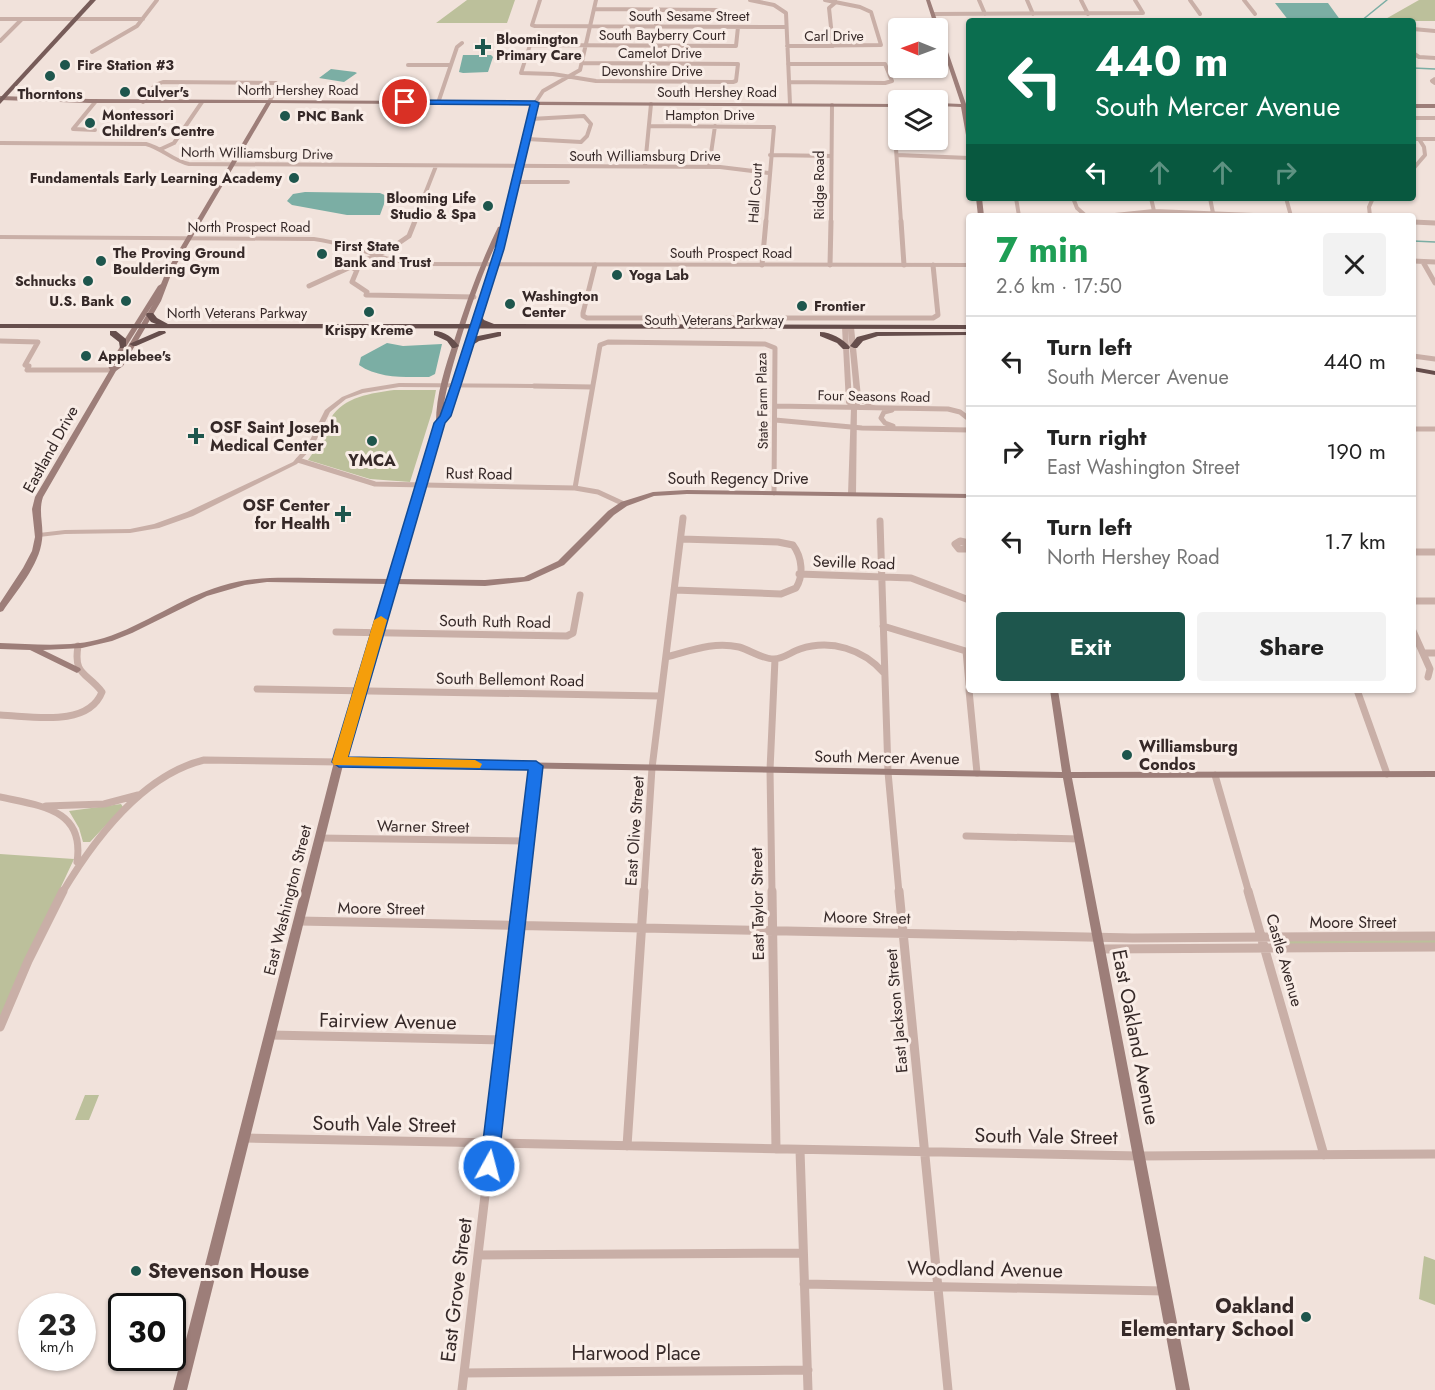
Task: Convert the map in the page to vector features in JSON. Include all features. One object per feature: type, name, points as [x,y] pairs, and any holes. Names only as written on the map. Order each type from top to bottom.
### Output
[{"type":"highway","points":[[133,344],[165,330],[150,315]]},
{"type":"highway","points":[[477,316],[482,322],[499,330]]},
{"type":"highway","points":[[123,346],[115,330],[141,317]]},
{"type":"highway","points":[[455,346],[439,330],[465,317]]},
{"type":"highway","name":"North Veterans Parkway","points":[[0,326],[115,330]]},
{"type":"highway","name":"South Veterans Parkway","points":[[460,330],[848,330],[966,327]]},
{"type":"highway","name":"North Veterans Parkway","points":[[0,333],[115,330],[460,330]]},
{"type":"highway","points":[[468,346],[476,339],[499,330]]},
{"type":"highway","name":"South Veterans Parkway","points":[[499,330],[823,334],[848,330],[876,334],[966,334]]},
{"type":"highway","points":[[823,334],[850,347],[860,339],[876,334]]},
{"type":"highway","points":[[1416,363],[1435,366]]},
{"type":"highway","points":[[1416,370],[1435,373]]},
{"type":"main road","points":[[1,99],[86,0]]},
{"type":"main road","points":[[72,19],[93,0]]},
{"type":"main road","points":[[928,0],[966,102]]},
{"type":"main road","points":[[1,99],[14,100]]},
{"type":"main road","points":[[1,99],[14,100]]},
{"type":"main road","name":"North Hershey Road","points":[[14,100],[535,103]]},
{"type":"main road","name":"Eastland Drive","points":[[0,609],[35,553],[39,535],[35,516],[37,501],[113,370],[120,366],[133,344],[141,317],[157,289],[163,284],[269,102]]},
{"type":"main road","name":"South Hershey Road","points":[[535,103],[888,105]]},
{"type":"main road","name":"East Washington Street","points":[[180,1390],[339,762],[440,423],[445,416],[468,346],[499,231],[506,220],[535,103]]},
{"type":"main road","points":[[948,105],[966,105]]},
{"type":"main road","points":[[1416,106],[1432,106],[1435,116]]},
{"type":"main road","name":"East Washington Street","points":[[440,423],[438,417],[444,386],[460,330],[490,265]]},
{"type":"main road","name":"Eastland Drive","points":[[113,370],[111,366],[123,346],[150,315],[164,289],[163,284]]},
{"type":"main road","name":"South Regency Drive","points":[[0,646],[78,646],[118,636],[214,589],[244,581],[501,583],[533,577],[561,563],[611,513],[624,504],[643,496],[670,492],[966,496]]},
{"type":"main road","points":[[29,647],[77,670]]},
{"type":"main road","name":"East Oakland Avenue","points":[[1054,693],[1067,775],[1183,1390]]},
{"type":"main road","name":"South Mercer Avenue","points":[[339,762],[1067,775],[1435,774]]},
{"type":"street","points":[[92,52],[134,28],[157,0]]},
{"type":"street","name":"South Sesame Street","points":[[540,0],[533,26],[786,27]]},
{"type":"street","points":[[535,103],[538,95],[544,90],[578,72],[583,63],[597,0]]},
{"type":"street","points":[[750,0],[772,5],[786,13],[790,104]]},
{"type":"street","points":[[825,0],[836,2]]},
{"type":"street","points":[[979,0],[985,14]]},
{"type":"street","points":[[1027,0],[1033,14]]},
{"type":"street","points":[[1081,0],[1088,14]]},
{"type":"street","points":[[933,14],[1142,14],[1135,0]]},
{"type":"street","points":[[1191,0],[1200,14]]},
{"type":"street","points":[[1244,0],[1255,14]]},
{"type":"street","points":[[833,46],[829,8],[836,2]]},
{"type":"street","name":"Carl Drive","points":[[787,46],[880,46],[873,15],[836,2]]},
{"type":"street","points":[[594,9],[718,10]]},
{"type":"street","points":[[656,27],[658,9]]},
{"type":"street","points":[[0,19],[143,19]]},
{"type":"street","points":[[0,41],[22,19]]},
{"type":"street","name":"South Bayberry Court","points":[[529,45],[737,45],[738,27]]},
{"type":"street","points":[[1416,29],[1435,31]]},
{"type":"street","points":[[438,103],[458,47],[462,43]]},
{"type":"street","name":"Devonshire Drive","points":[[529,45],[521,73],[600,81],[735,82]]},
{"type":"street","points":[[1416,55],[1435,58]]},
{"type":"street","name":"Camelot Drive","points":[[583,63],[738,64],[735,82]]},
{"type":"street","points":[[788,64],[886,64],[892,81],[885,83],[790,82]]},
{"type":"street","points":[[408,65],[451,65]]},
{"type":"street","points":[[143,102],[155,85],[167,81],[276,82],[278,86],[269,102]]},
{"type":"street","points":[[95,130],[73,129],[96,101]]},
{"type":"street","points":[[161,149],[174,143],[202,102]]},
{"type":"street","points":[[645,166],[651,104]]},
{"type":"street","name":"Ridge Road","points":[[830,265],[832,105]]},
{"type":"street","points":[[526,140],[583,142],[589,135],[591,124],[584,116],[531,119]]},
{"type":"street","points":[[1416,118],[1435,116]]},
{"type":"street","name":"Hampton Drive","points":[[649,126],[772,126]]},
{"type":"street","points":[[709,167],[715,126]]},
{"type":"street","name":"Hall Court","points":[[762,265],[772,132],[775,128],[772,126]]},
{"type":"street","points":[[1419,139],[1435,139]]},
{"type":"street","points":[[1416,166],[1425,155],[1424,145],[1419,139]]},
{"type":"street","name":"North Williamsburg Drive","points":[[0,144],[144,144],[161,149],[179,163],[520,166]]},
{"type":"street","points":[[897,150],[904,265]]},
{"type":"street","points":[[771,155],[831,156]]},
{"type":"street","points":[[897,155],[966,158]]},
{"type":"street","points":[[309,286],[374,256],[409,236],[436,166]]},
{"type":"street","name":"South Williamsburg Drive","points":[[520,166],[709,167],[769,173]]},
{"type":"street","points":[[516,182],[568,182]]},
{"type":"street","points":[[1074,201],[1083,213]]},
{"type":"street","points":[[1152,201],[1154,211]]},
{"type":"street","points":[[1134,213],[1154,211],[1212,213],[1210,201]]},
{"type":"street","points":[[1416,222],[1435,223]]},
{"type":"street","name":"North Prospect Road","points":[[0,237],[320,239],[345,244],[374,256],[405,264],[490,265]]},
{"type":"street","points":[[1416,261],[1435,262]]},
{"type":"street","points":[[1423,262],[1435,283]]},
{"type":"street","name":"South Prospect Road","points":[[490,265],[966,265]]},
{"type":"street","points":[[596,265],[583,313],[584,317],[928,319],[938,315],[933,265]]},
{"type":"street","points":[[351,267],[357,270],[352,282],[367,292],[366,295],[474,297]]},
{"type":"street","points":[[848,330],[858,404],[854,408],[852,494]]},
{"type":"street","points":[[0,341],[38,342],[25,365],[29,366],[27,370],[113,370]]},
{"type":"street","name":"State Farm Plaza","points":[[575,488],[599,346],[602,343],[770,345],[776,348],[774,493]]},
{"type":"street","points":[[850,347],[848,390],[849,404],[854,408]]},
{"type":"street","points":[[1416,356],[1435,359]]},
{"type":"street","points":[[848,390],[855,381]]},
{"type":"street","points":[[39,535],[65,532],[130,531],[163,524],[207,506],[298,460],[310,447],[327,411],[344,398],[382,387],[456,385],[592,387]]},
{"type":"street","points":[[857,397],[865,404],[878,408]]},
{"type":"street","name":"Four Seasons Road","points":[[775,406],[948,409],[966,416]]},
{"type":"street","points":[[901,408],[884,412],[881,418],[885,423],[903,428]]},
{"type":"street","points":[[944,429],[962,424],[963,414]]},
{"type":"street","name":"Four Seasons Road","points":[[775,420],[854,427],[966,430]]},
{"type":"street","points":[[1416,429],[1435,429]]},
{"type":"street","name":"Rust Road","points":[[298,460],[363,482],[575,488],[598,492],[624,504]]},
{"type":"street","name":"East Olive Street","points":[[627,1146],[652,768],[683,518]]},
{"type":"street","name":"East Jackson Street","points":[[880,521],[888,772],[923,1153],[948,1390]]},
{"type":"street","points":[[681,539],[778,542],[793,545],[799,550],[800,574]]},
{"type":"street","points":[[966,542],[960,541],[955,544],[959,549],[966,549]]},
{"type":"street","points":[[1416,552],[1435,552]]},
{"type":"street","name":"Seville Road","points":[[674,590],[784,593],[798,586],[800,574],[915,579],[966,599]]},
{"type":"street","name":"South Ruth Road","points":[[377,632],[567,636],[573,633],[580,596]]},
{"type":"street","points":[[1416,601],[1435,601]]},
{"type":"street","points":[[883,626],[966,650]]},
{"type":"street","points":[[336,632],[377,632]]},
{"type":"street","points":[[1416,638],[1430,669],[1428,677]]},
{"type":"street","points":[[666,657],[699,646],[721,644],[740,647],[774,659],[811,647],[837,647],[866,656],[884,673]]},
{"type":"street","points":[[0,715],[73,716],[92,709],[100,701],[102,692],[99,686],[77,670],[75,664],[78,646]]},
{"type":"street","points":[[1423,653],[1435,653]]},
{"type":"street","name":"East Taylor Street","points":[[774,659],[770,770],[776,1149]]},
{"type":"street","name":"South Bellemont Road","points":[[257,688],[660,696]]},
{"type":"street","points":[[969,693],[977,774]]},
{"type":"street","points":[[1358,693],[1387,774]]},
{"type":"street","points":[[73,873],[106,829],[148,790],[176,770],[195,762],[220,759],[339,762]]},
{"type":"street","name":"East Grove Street","points":[[462,1390],[536,766]]},
{"type":"street","name":"Castle Avenue","points":[[1215,775],[1324,1155]]},
{"type":"street","points":[[41,806],[103,805],[121,801],[148,790]]},
{"type":"street","points":[[0,797],[41,806],[64,817],[75,829],[79,855],[73,873],[38,942],[0,1027]]},
{"type":"street","points":[[966,836],[1079,839]]},
{"type":"street","name":"Warner Street","points":[[320,838],[527,841]]},
{"type":"street","name":"Moore Street","points":[[299,921],[904,933],[1099,943],[1265,948],[1435,948]]},
{"type":"street","name":"Moore Street","points":[[1099,943],[1262,936],[1435,936]]},
{"type":"street","name":"Fairview Avenue","points":[[270,1035],[504,1040]]},
{"type":"street","name":"South Vale Street","points":[[244,1138],[1139,1156],[1435,1154]]},
{"type":"street","points":[[800,1150],[808,1390]]},
{"type":"street","points":[[479,1255],[803,1253]]},
{"type":"street","name":"Woodland Avenue","points":[[804,1284],[1164,1291]]},
{"type":"street","name":"Harwood Place","points":[[464,1373],[808,1370]]},
{"type":"green space","points":[[467,0],[515,0],[507,23],[436,23]]},
{"type":"green space","points":[[1419,0],[1435,0],[1435,21],[1416,21],[1416,18],[1387,18]]},
{"type":"green space","name":"YMCA","points":[[394,390],[436,390],[432,412],[410,482],[370,479],[308,460],[331,418],[343,405],[359,397]]},
{"type":"green space","points":[[121,804],[123,807],[90,842],[83,842],[79,828],[69,811]]},
{"type":"green space","points":[[0,854],[74,859],[0,1017]]},
{"type":"green space","points":[[1435,939],[1435,945],[1273,943],[1273,941]]},
{"type":"green space","points":[[85,1095],[99,1095],[89,1120],[75,1120]]},
{"type":"green space","points":[[1424,1256],[1435,1260],[1435,1305],[1419,1299]]},
{"type":"water","points":[[1275,3],[1328,3],[1339,18],[1287,18]]},
{"type":"water","points":[[463,55],[491,55],[493,57],[488,72],[459,72]]},
{"type":"water","points":[[331,69],[357,73],[344,82],[319,78]]},
{"type":"water","points":[[305,192],[380,193],[387,196],[380,215],[347,215],[292,205],[287,201],[293,194]]},
{"type":"water","points":[[387,343],[403,346],[442,344],[435,374],[429,377],[384,375],[359,365],[361,357]]},
{"type":"waterway","points":[[1365,18],[1387,0]]},
{"type":"waterway","points":[[1416,68],[1435,69]]},
{"type":"waterway","points":[[1416,241],[1435,242]]},
{"type":"slow traffic","points":[[381,620],[339,762],[475,764]]},
{"type":"place","name":"Bloomington Primary Care","points":[[483,47]]},
{"type":"place","name":"Fire Station #3","points":[[65,65]]},
{"type":"place","name":"Thorntons","points":[[50,76]]},
{"type":"place","name":"Culver's","points":[[125,92]]},
{"type":"place","name":"PNC Bank","points":[[285,116]]},
{"type":"place","name":"Montessori Children's Centre","points":[[90,123]]},
{"type":"place","name":"Fundamentals Early Learning Academy","points":[[294,178]]},
{"type":"place","name":"Blooming Life Studio & Spa","points":[[488,206]]},
{"type":"place","name":"First State Bank and Trust","points":[[322,254]]},
{"type":"place","name":"The Proving Ground Bouldering Gym","points":[[101,261]]},
{"type":"place","name":"Yoga Lab","points":[[617,275]]},
{"type":"place","name":"Schnucks","points":[[88,281]]},
{"type":"place","name":"U.S. Bank","points":[[126,301]]},
{"type":"place","name":"Washington Center","points":[[510,304]]},
{"type":"place","name":"Frontier","points":[[802,306]]},
{"type":"place","name":"Krispy Kreme","points":[[369,312]]},
{"type":"place","name":"Applebee's","points":[[86,356]]},
{"type":"place","name":"OSF Saint Joseph Medical Center","points":[[196,436]]},
{"type":"place","name":"YMCA","points":[[372,441]]},
{"type":"place","name":"OSF Center for Health","points":[[343,514]]},
{"type":"place","name":"Williamsburg Condos","points":[[1127,755]]},
{"type":"place","name":"Stevenson House","points":[[136,1271]]},
{"type":"place","name":"Oakland Elementary School","points":[[1306,1317]]},
{"type":"route","points":[[405,102],[535,103],[500,249],[456,385],[445,416],[440,423],[339,762],[536,766],[489,1166]]}]
